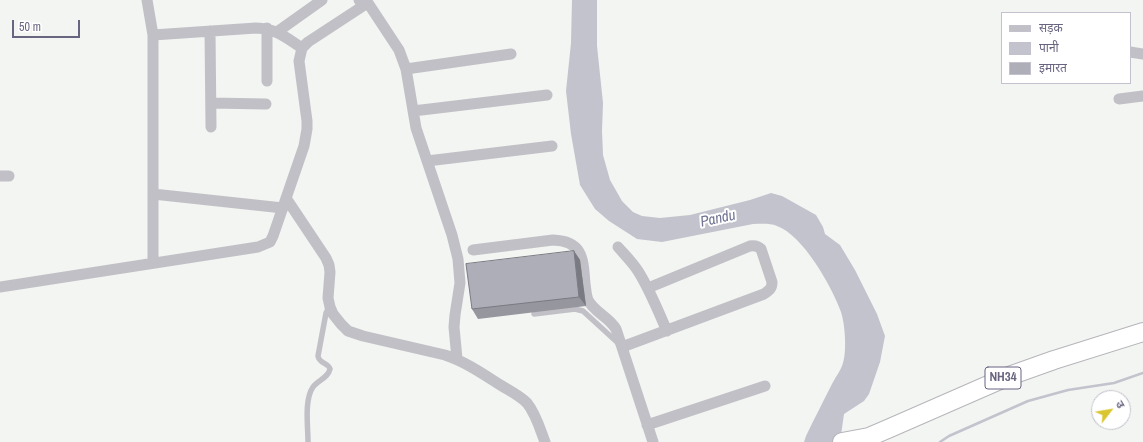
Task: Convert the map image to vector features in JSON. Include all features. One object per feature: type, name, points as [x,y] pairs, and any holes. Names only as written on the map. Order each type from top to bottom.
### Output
[{"type":"highway","name":"NH34","points":[[842,442],[869,437],[1009,376],[1143,332]]},
{"type":"street","points":[[147,0],[153,35],[153,263]]},
{"type":"street","points":[[272,30],[322,0]]},
{"type":"street","points":[[0,287],[258,247],[270,242],[304,146],[307,129],[299,62],[302,48],[308,42],[366,2],[399,50],[406,68],[416,128],[452,235],[458,259],[460,284],[454,327],[457,359]]},
{"type":"street","points":[[153,35],[256,28],[272,30],[302,48]]},
{"type":"street","points":[[267,81],[272,30]]},
{"type":"street","points":[[210,31],[211,127]]},
{"type":"street","points":[[1131,52],[1143,54]]},
{"type":"street","points":[[406,68],[512,54]]},
{"type":"street","points":[[413,111],[547,95]]},
{"type":"street","points":[[1119,99],[1143,96]]},
{"type":"street","points":[[211,104],[266,104]]},
{"type":"street","points":[[428,161],[552,146]]},
{"type":"street","points":[[153,194],[285,203],[326,258],[330,272],[328,298],[330,307],[333,314],[348,331],[354,334],[457,359],[526,402],[532,410],[545,442]]},
{"type":"street","points":[[473,250],[560,240],[568,243],[581,254],[586,295],[594,308],[613,324],[616,329],[653,442]]},
{"type":"street","points":[[622,347],[764,294],[772,287],[772,282],[761,250],[759,247],[754,245],[648,288]]},
{"type":"street","points":[[618,247],[632,262],[648,288],[667,331]]},
{"type":"street","points":[[647,425],[765,386]]},
{"type":"lane","points":[[308,442],[308,401],[310,393],[317,382],[327,376],[330,369],[329,366],[321,362],[318,356],[326,314],[330,307]]},
{"type":"lane","points":[[534,314],[575,309],[583,311],[622,347]]},
{"type":"water","name":"Pandu","points":[[572,0],[597,0],[597,46],[603,103],[603,155],[610,180],[622,201],[633,212],[642,216],[660,218],[690,215],[750,200],[771,193],[782,196],[816,215],[825,234],[840,245],[855,270],[877,314],[885,336],[880,362],[869,394],[864,401],[844,414],[840,442],[804,442],[815,417],[842,366],[845,352],[845,338],[844,323],[837,301],[824,276],[797,240],[787,231],[771,224],[753,224],[662,242],[637,239],[609,221],[595,209],[580,185],[571,134],[566,91],[571,43]]},
{"type":"building","points":[[574,251],[579,297],[472,309],[466,264]]},
{"type":"waterway","points":[[940,442],[949,436],[1028,401],[1068,390],[1114,383],[1143,373]]}]
